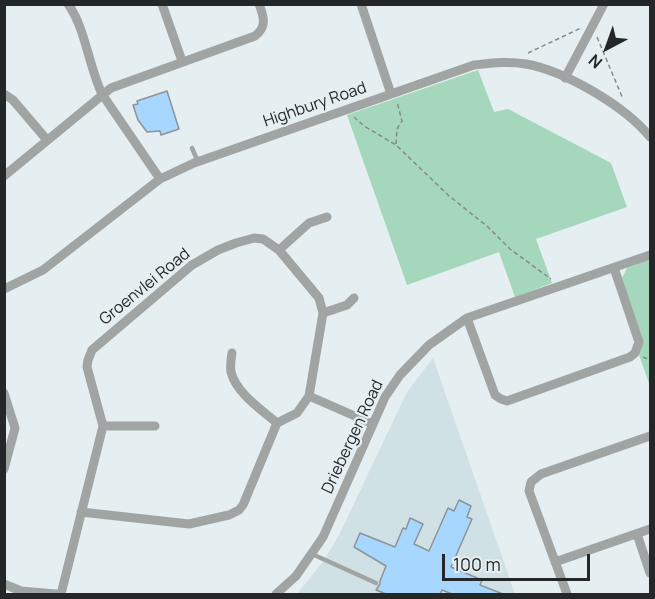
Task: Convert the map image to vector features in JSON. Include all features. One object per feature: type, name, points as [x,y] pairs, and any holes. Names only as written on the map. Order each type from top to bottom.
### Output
[{"type":"street","points":[[68,4],[77,20],[95,80],[102,94],[118,111],[160,179]]},
{"type":"street","points":[[162,4],[182,61]]},
{"type":"street","points":[[4,176],[111,88],[261,32],[264,17],[259,4]]},
{"type":"street","points":[[565,78],[604,4]]},
{"type":"street","points":[[362,5],[393,93]]},
{"type":"street","name":"Highbury Road","points":[[4,289],[30,278],[59,259],[160,179],[198,162],[474,65],[493,62],[528,65],[565,78],[613,104],[629,115],[651,137]]},
{"type":"street","points":[[4,94],[13,100],[47,140]]},
{"type":"street","points":[[279,250],[309,223],[327,217]]},
{"type":"street","name":"Groenvlei Road","points":[[61,594],[103,426],[87,367],[92,350],[192,265],[211,254],[255,238],[263,239],[279,250],[319,298],[323,313]]},
{"type":"street","name":"Driebergen Road","points":[[276,594],[296,576],[323,537],[385,397],[400,375],[429,345],[467,318],[651,255]]},
{"type":"street","points":[[467,318],[495,394],[507,401],[630,357],[635,353],[639,342],[614,268]]},
{"type":"street","points":[[81,512],[189,524],[239,510],[247,498],[277,423],[297,412],[309,396],[323,313],[347,305],[354,298]]},
{"type":"street","points":[[231,352],[230,368],[235,381],[243,392],[277,423]]},
{"type":"street","points":[[4,393],[15,428],[4,469]]},
{"type":"street","points":[[309,396],[373,424]]},
{"type":"street","points":[[103,426],[155,426]]},
{"type":"street","points":[[567,594],[529,486],[534,478],[541,474],[651,436]]},
{"type":"street","points":[[555,562],[651,529]]},
{"type":"street","points":[[637,534],[651,573]]},
{"type":"street","points":[[4,584],[21,591],[56,594]]},
{"type":"lane","points":[[192,147],[198,162]]},
{"type":"lane","points":[[312,554],[376,583]]},
{"type":"path","points":[[528,54],[585,26],[592,27],[629,115]]},
{"type":"path","points":[[393,93],[402,121],[398,129],[396,145]]},
{"type":"path","points":[[345,110],[364,126],[396,145],[448,195],[488,227],[510,249],[551,278],[555,288]]},
{"type":"shaded area","points":[[433,358],[515,594],[297,594],[323,562],[339,535],[407,392]]},
{"type":"green space","points":[[478,70],[494,112],[508,109],[611,163],[627,207],[536,239],[552,283],[515,297],[499,252],[407,285],[347,115]]},
{"type":"green space","points":[[650,259],[650,386],[639,355],[642,345],[622,278],[627,268]]},
{"type":"building","points":[[167,91],[179,129],[161,135],[160,131],[147,132],[138,120],[133,105],[138,104],[137,101]]},
{"type":"building","points":[[459,500],[471,506],[467,517],[472,519],[451,567],[482,580],[480,585],[503,594],[452,594],[442,590],[440,594],[386,594],[376,590],[386,566],[354,547],[360,533],[395,547],[410,518],[423,524],[414,544],[429,551],[448,508],[454,511]]}]
